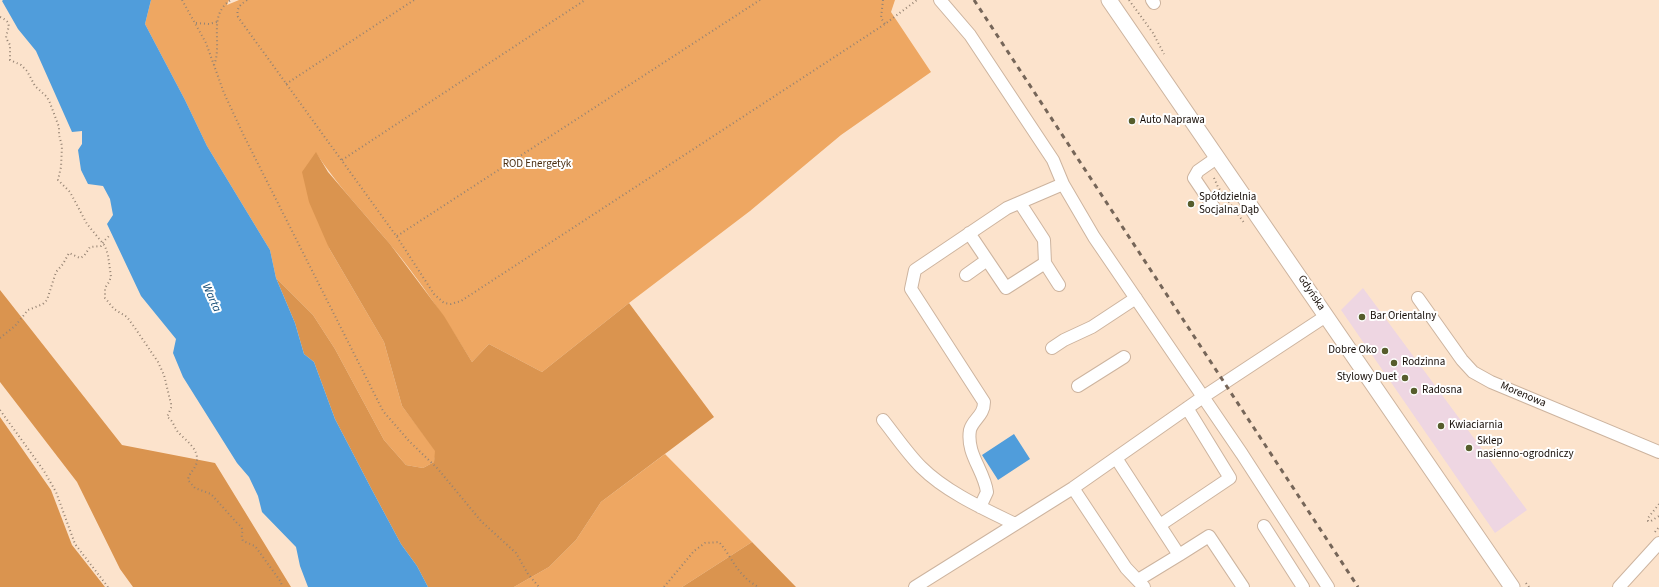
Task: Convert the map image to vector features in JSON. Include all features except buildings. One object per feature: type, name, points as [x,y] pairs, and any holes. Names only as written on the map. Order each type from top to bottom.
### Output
[{"type":"main road","name":"Gdyńska","points":[[1109,0],[1512,587]]},
{"type":"street","points":[[940,0],[970,35],[1018,107],[1053,160],[1063,184],[1094,237],[1242,454],[1328,587]]},
{"type":"street","points":[[1213,206],[1194,178],[1198,171],[1218,157]]},
{"type":"street","points":[[980,507],[987,492],[982,473],[973,459],[970,429],[984,410],[984,402],[912,290],[915,270],[1007,208],[1063,184]]},
{"type":"street","points":[[1020,203],[1044,240],[1045,263],[1059,285]]},
{"type":"street","points":[[969,233],[1006,288],[1045,263]]},
{"type":"street","points":[[966,274],[987,260]]},
{"type":"street","points":[[1052,348],[1064,340],[1092,327],[1136,298]]},
{"type":"street","name":"Morenowa","points":[[1418,298],[1462,360],[1473,372],[1491,382],[1659,452]]},
{"type":"street","points":[[915,587],[1073,488],[1203,396],[1326,316]]},
{"type":"street","points":[[1078,386],[1124,357]]},
{"type":"street","points":[[1160,525],[1230,478],[1187,408]]},
{"type":"street","points":[[883,420],[921,467],[938,482],[980,507],[1015,524]]},
{"type":"street","points":[[1116,458],[1179,555]]},
{"type":"street","points":[[1073,488],[1126,568],[1141,584],[1179,555],[1210,536],[1243,587]]},
{"type":"street","points":[[1264,526],[1302,587]]},
{"type":"street","points":[[1619,587],[1659,542]]},
{"type":"path","points":[[182,0],[206,43],[224,93],[256,160],[306,262],[347,338],[368,385],[383,411],[408,441],[438,469],[481,521],[516,553],[528,574],[539,587]]},
{"type":"path","points":[[214,66],[217,50],[217,22],[220,10],[231,0]]},
{"type":"path","points":[[247,0],[238,7],[236,12],[238,17],[397,237],[439,299],[444,303],[452,304],[461,301],[885,24],[917,0]]},
{"type":"path","points":[[286,84],[414,0]]},
{"type":"path","points":[[342,160],[585,0]]},
{"type":"path","points":[[397,237],[760,0]]},
{"type":"path","points":[[883,0],[881,18],[885,24]]},
{"type":"path","points":[[0,17],[6,20],[10,28],[6,38],[10,45],[10,60],[21,65],[27,71],[34,86],[47,97],[56,120],[62,146],[61,168],[58,180],[70,192],[87,224],[104,244],[108,255],[111,278],[110,282],[105,288],[105,298],[114,309],[127,318],[135,328],[158,362],[164,375],[171,404],[167,417],[180,434],[188,441],[197,458],[197,463],[188,475],[188,480],[191,486],[211,494],[242,527],[243,541],[255,546],[281,582],[282,587]]},
{"type":"path","points":[[196,23],[209,24],[217,22]]},
{"type":"path","points":[[0,338],[15,326],[28,310],[43,304],[47,300],[56,272],[63,264],[68,253],[80,258],[84,256],[90,247],[97,247],[104,244],[105,240],[110,236]]},
{"type":"path","points":[[0,410],[44,470],[56,492],[76,544],[108,587]]},
{"type":"path","points":[[1659,504],[1648,518],[1648,521],[1652,521],[1659,516]]},
{"type":"path","points":[[664,587],[694,551],[705,543],[719,542],[729,553],[734,563],[745,577],[758,587]]},
{"type":"shaded area","points":[[316,152],[328,172],[390,244],[444,316],[472,362],[489,344],[542,372],[629,303],[714,417],[601,502],[576,540],[549,567],[514,587],[428,587],[417,566],[401,544],[335,419],[314,362],[304,354],[295,323],[276,278],[313,315],[335,349],[384,440],[406,465],[423,468],[434,462],[435,451],[402,406],[384,342],[329,248],[309,202],[302,172]]},
{"type":"shaded area","points":[[1363,288],[1527,510],[1495,533],[1341,310]]},
{"type":"shaded area","points":[[0,290],[122,445],[215,463],[291,587],[133,587],[120,569],[77,482],[0,382]]},
{"type":"shaded area","points":[[0,417],[51,490],[72,545],[105,587],[0,587]]},
{"type":"shaded area","points":[[752,542],[796,587],[682,587]]},
{"type":"green space","name":"ROD Energetyk","points":[[151,0],[229,0],[227,5],[239,0],[895,0],[891,12],[931,72],[841,135],[750,211],[629,303],[542,372],[489,344],[472,362],[412,271],[342,188],[316,153],[329,248],[384,342],[402,406],[436,451],[434,462],[423,468],[406,465],[384,440],[335,349],[313,315],[276,278],[270,250],[207,146],[185,100],[145,24]]},
{"type":"green space","points":[[665,454],[752,542],[682,587],[514,587],[549,567],[576,540],[601,502]]},
{"type":"water","name":"Warta","points":[[151,0],[145,24],[185,100],[207,146],[270,250],[276,278],[295,323],[304,354],[314,362],[335,419],[401,544],[417,566],[428,587],[308,587],[300,566],[296,547],[262,512],[258,496],[249,477],[237,463],[183,377],[173,353],[176,339],[141,296],[107,224],[113,215],[110,199],[103,186],[88,184],[81,170],[78,150],[82,144],[82,131],[72,132],[36,51],[18,29],[2,1]]},
{"type":"water","points":[[1014,434],[1030,459],[998,480],[982,455]]},
{"type":"railway","points":[[974,0],[1358,587]]},
{"type":"place","name":"Auto Naprawa","points":[[1132,121]]},
{"type":"place","name":"Spółdzielnia Socjalna Dąb","points":[[1191,204]]},
{"type":"place","name":"Bar Orientalny","points":[[1362,317]]},
{"type":"place","name":"Dobre Oko","points":[[1385,351]]},
{"type":"place","name":"Rodzinna","points":[[1394,363]]},
{"type":"place","name":"Stylowy Duet","points":[[1405,378]]},
{"type":"place","name":"Radosna","points":[[1414,391]]},
{"type":"place","name":"Kwiaciarnia","points":[[1441,426]]},
{"type":"place","name":"Sklep nasienno-ogrodniczy","points":[[1469,448]]}]
